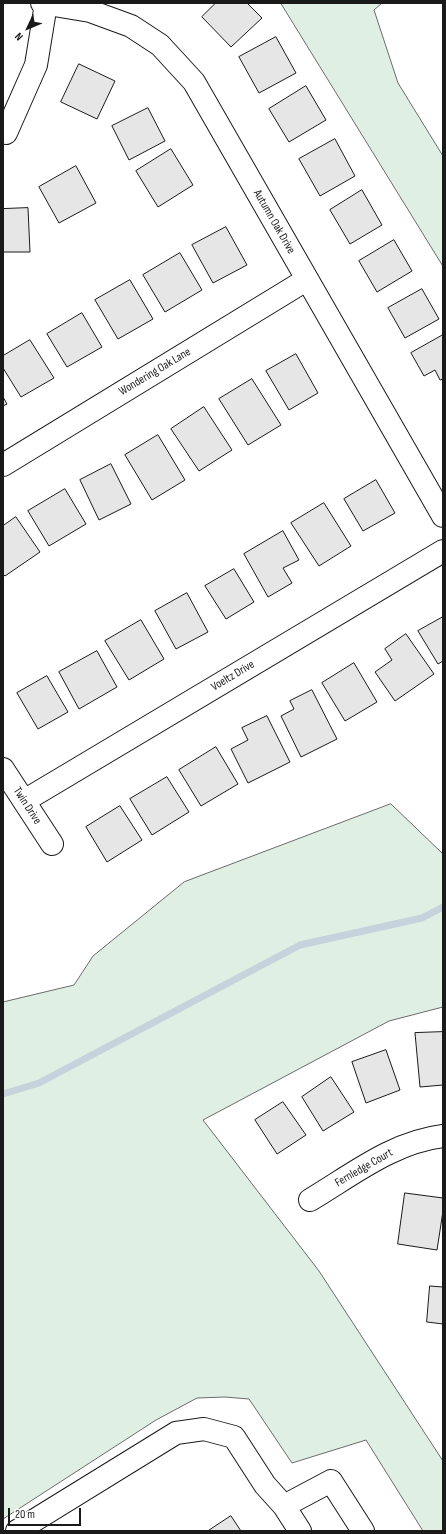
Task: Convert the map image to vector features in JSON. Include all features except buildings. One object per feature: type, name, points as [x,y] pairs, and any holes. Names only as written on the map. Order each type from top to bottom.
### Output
[{"type":"street","points":[[6,133],[36,65],[44,4]]},
{"type":"street","name":"Autumn Oak Drive","points":[[44,4],[90,11],[131,26],[160,45],[194,82],[306,280],[443,516]]},
{"type":"street","name":"Wondering Oak Lane","points":[[3,465],[306,280]]},
{"type":"street","name":"Voeltz Drive","points":[[24,801],[443,551]]},
{"type":"street","name":"Twin Drive","points":[[3,769],[52,844]]},
{"type":"street","name":"Fernledge Court","points":[[310,1200],[390,1151],[443,1136]]},
{"type":"street","points":[[16,1531],[41,1524],[176,1433],[204,1428],[234,1437],[265,1484],[284,1506],[300,1531]]},
{"type":"street","points":[[284,1506],[331,1481],[363,1531]]},
{"type":"green space","points":[[281,3],[382,3],[374,10],[398,83],[443,156],[443,266]]},
{"type":"green space","points":[[391,804],[443,854],[443,1007],[389,1021],[203,1120],[319,1271],[443,1461],[443,1531],[423,1531],[366,1440],[292,1463],[249,1399],[225,1397],[197,1398],[156,1420],[3,1519],[3,1002],[74,985],[93,956],[184,882]]},
{"type":"waterway","points":[[3,1094],[39,1083],[300,945],[422,918],[443,907]]}]
